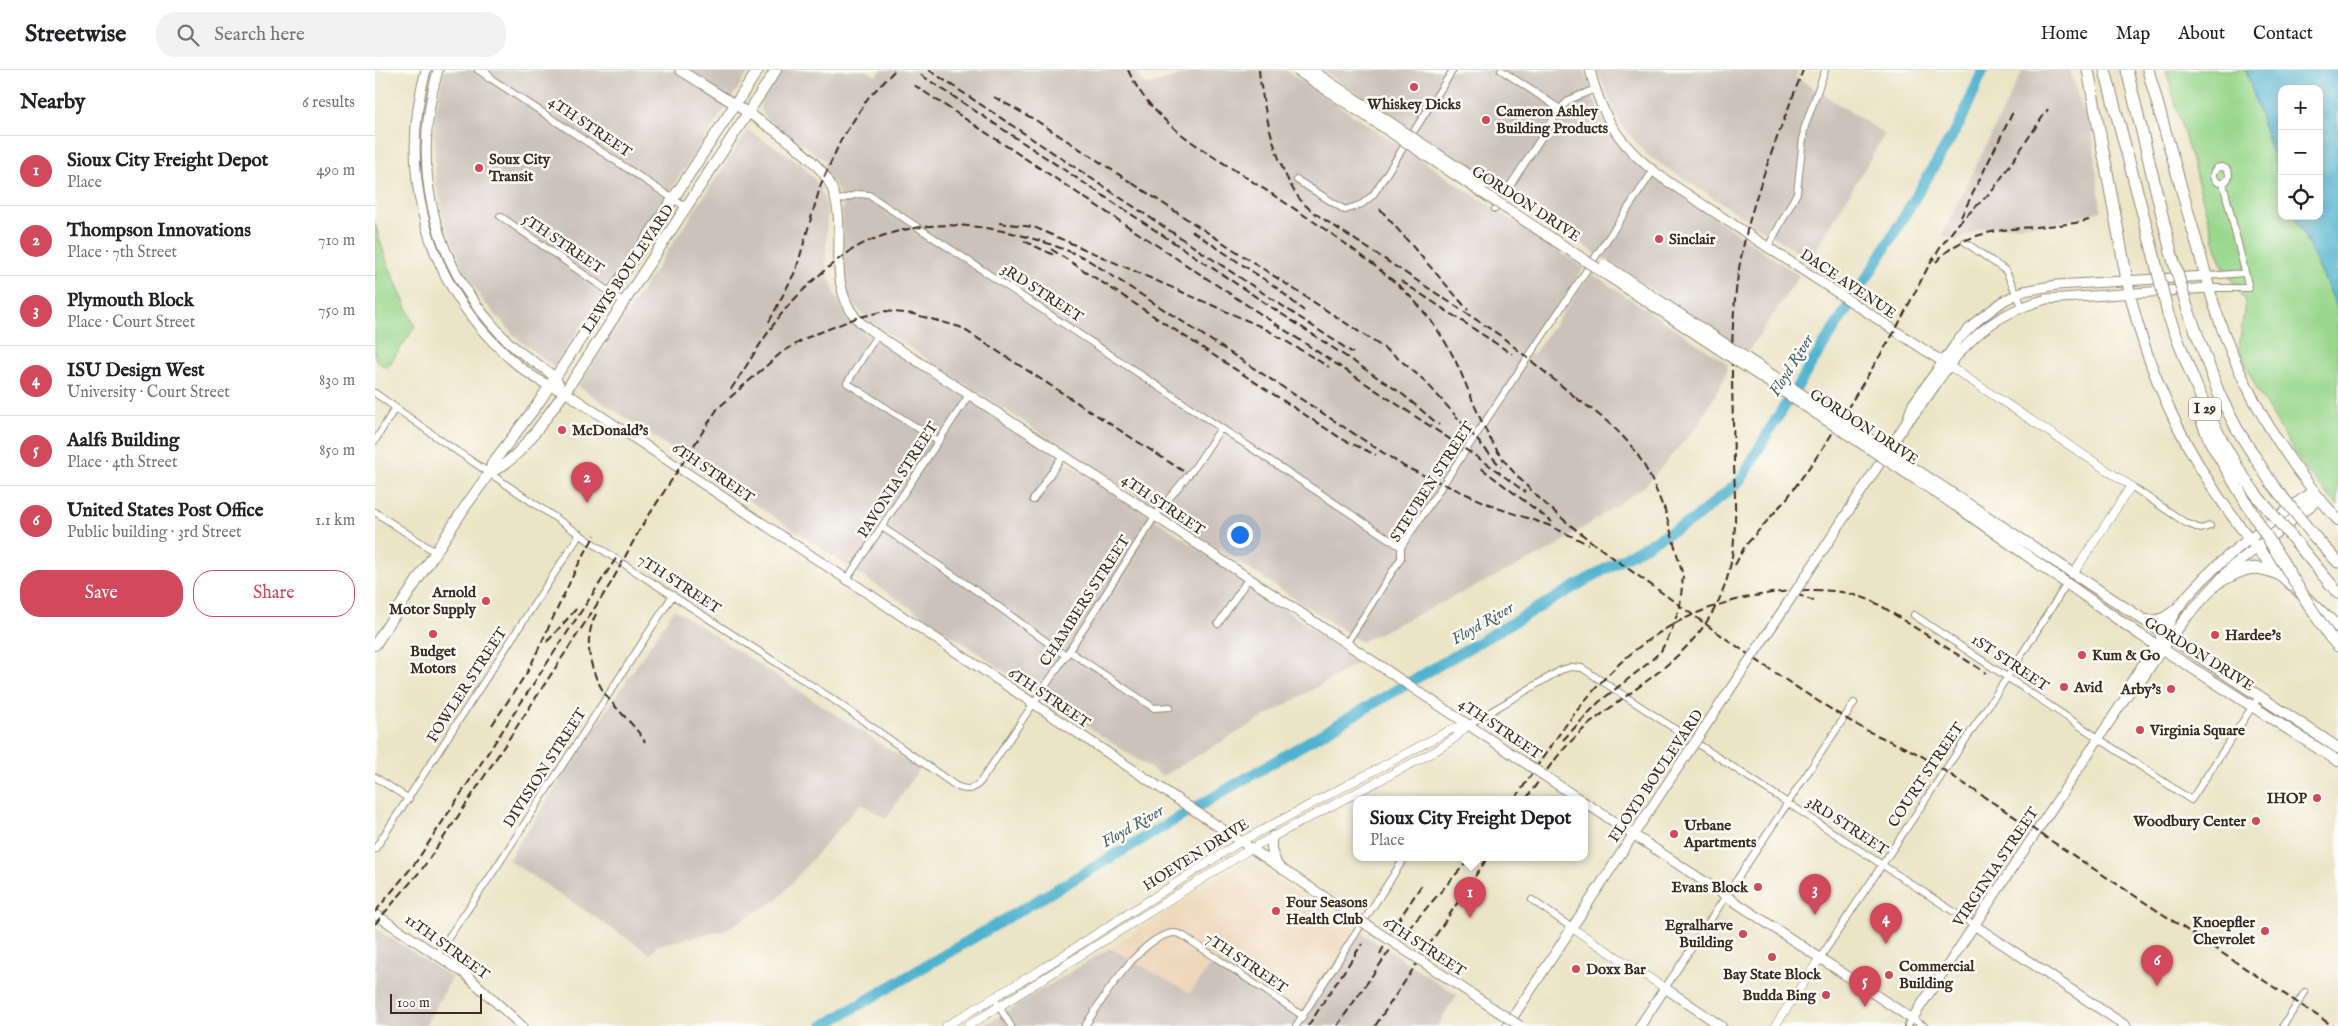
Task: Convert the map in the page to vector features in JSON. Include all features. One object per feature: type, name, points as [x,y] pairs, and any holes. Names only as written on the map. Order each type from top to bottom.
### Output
[{"type":"highway","points":[[2089,70],[2127,280]]},
{"type":"highway","name":"I 29","points":[[2105,70],[2168,314],[2206,412],[2245,479],[2258,497],[2338,593]]},
{"type":"highway","name":"I 29","points":[[2127,70],[2171,252],[2187,308],[2219,394],[2237,429],[2272,484],[2314,536],[2338,562]]},
{"type":"highway","points":[[2148,70],[2206,276]]},
{"type":"highway","points":[[2190,373],[2192,397],[2210,441],[2309,605],[2338,646]]},
{"type":"highway","points":[[2253,544],[2281,576],[2338,627]]},
{"type":"highway","points":[[2219,582],[2250,568],[2266,569],[2281,576]]},
{"type":"main road","name":"6TH STREET","points":[[426,70],[415,116],[414,152],[418,198],[435,256],[456,296],[484,334],[503,352],[549,387],[565,392],[1250,849],[1520,1026]]},
{"type":"main road","name":"6TH STREET","points":[[438,70],[429,109],[425,150],[429,194],[441,238],[458,277],[491,324],[525,356],[555,378],[565,392]]},
{"type":"main road","points":[[680,70],[807,156],[819,167],[830,184],[836,201]]},
{"type":"main road","name":"LEWIS BOULEVARD","points":[[375,644],[490,472],[491,464],[549,387],[758,70]]},
{"type":"main road","name":"LEWIS BOULEVARD","points":[[490,472],[501,468],[527,441],[565,392],[776,70]]},
{"type":"main road","name":"GORDON DRIVE","points":[[1297,70],[1957,502],[2142,618],[2338,748]]},
{"type":"main road","name":"GORDON DRIVE","points":[[1311,70],[1957,502],[2066,585],[2159,647],[2338,761]]},
{"type":"main road","name":"DACE AVENUE","points":[[1590,70],[1595,89],[1608,121],[1634,157],[1945,363]]},
{"type":"main road","name":"4TH STREET","points":[[836,201],[839,215],[839,277],[843,294],[856,318],[877,335],[1063,455],[1575,796]]},
{"type":"main road","points":[[1945,363],[1959,339],[1978,320],[1994,306],[2016,295],[2037,288],[2057,285],[2206,276],[2217,316],[2244,380],[2278,440],[2316,494],[2338,520]]},
{"type":"main road","points":[[2127,280],[2143,342],[2165,399],[2193,455],[2215,493],[2253,544]]},
{"type":"main road","points":[[1945,363],[1987,326],[2001,316],[2022,306],[2067,296],[2130,294],[2209,288]]},
{"type":"main road","name":"FLOYD BOULEVARD","points":[[1507,1026],[1907,423],[1921,407],[1945,363]]},
{"type":"main road","points":[[2142,618],[2155,621],[2161,620],[2178,606],[2212,571],[2253,544],[2316,494]]},
{"type":"main road","points":[[2159,647],[2253,544]]},
{"type":"main road","points":[[2168,635],[2178,606]]},
{"type":"main road","name":"VIRGINIA STREET","points":[[1910,1023],[2130,691],[2131,682],[2159,647]]},
{"type":"main road","points":[[1588,805],[1820,958],[1910,1023]]},
{"type":"main road","points":[[1273,836],[1271,844],[1272,853],[1280,868]]},
{"type":"main road","name":"11TH STREET","points":[[375,914],[437,954],[478,985],[523,1026]]},
{"type":"main road","name":"3RD STREET","points":[[1974,926],[2126,1026]]},
{"type":"main road","points":[[1640,1026],[1665,988],[1721,1026]]},
{"type":"street","name":"4TH STREET","points":[[477,70],[486,74],[687,208]]},
{"type":"street","points":[[1297,180],[1345,210],[1362,204],[1373,195],[1453,70]]},
{"type":"street","points":[[1501,70],[1559,109]]},
{"type":"street","points":[[1768,247],[1797,192],[1804,129],[1825,70]]},
{"type":"street","points":[[1495,209],[1559,109],[1569,100],[1595,89]]},
{"type":"street","name":"STEUBEN STREET","points":[[1346,644],[1401,558],[1401,547],[1653,171]]},
{"type":"street","points":[[2209,288],[2249,288],[2223,183]]},
{"type":"street","name":"3RD STREET","points":[[836,201],[858,194],[869,195],[1401,547]]},
{"type":"street","name":"5TH STREET","points":[[499,216],[624,302]]},
{"type":"street","points":[[1965,242],[2006,271],[2022,306]]},
{"type":"street","points":[[2206,276],[2245,273]]},
{"type":"street","points":[[877,335],[847,382],[938,440]]},
{"type":"street","name":"DACE AVENUE","points":[[1945,363],[2185,523],[2201,530],[2210,526]]},
{"type":"street","name":"7TH STREET","points":[[375,393],[615,559],[831,698],[957,786],[973,789]]},
{"type":"street","name":"PAVONIA STREET","points":[[847,579],[969,395]]},
{"type":"street","points":[[375,440],[395,408]]},
{"type":"street","name":"CHAMBERS STREET","points":[[973,789],[981,781],[1067,653],[1155,516],[1173,491],[1195,467],[1221,428]]},
{"type":"street","points":[[1033,500],[1063,455]]},
{"type":"street","points":[[2073,574],[2131,486]]},
{"type":"street","points":[[375,512],[435,552]]},
{"type":"street","points":[[882,527],[1067,653],[1154,708],[1170,706]]},
{"type":"street","name":"FOWLER STREET","points":[[375,849],[580,534]]},
{"type":"street","points":[[1218,624],[1248,578]]},
{"type":"street","name":"COURT STREET","points":[[1775,1026],[2017,664],[2066,585]]},
{"type":"street","name":"DIVISION STREET","points":[[437,954],[490,877],[673,595]]},
{"type":"street","name":"1ST STREET","points":[[1914,615],[2191,800],[2253,706]]},
{"type":"street","name":"3RD STREET","points":[[1550,678],[1571,667],[1587,670],[1974,926]]},
{"type":"street","name":"HOEVEN DRIVE","points":[[968,1026],[1250,849],[1437,750],[1455,738],[1469,724],[1550,678]]},
{"type":"street","points":[[2253,706],[2259,696]]},
{"type":"street","points":[[1532,900],[1665,988],[1854,703]]},
{"type":"street","name":"HOEVEN DRIVE","points":[[946,1026],[994,998],[1240,842],[1452,728],[1469,724]]},
{"type":"street","points":[[375,776],[409,799]]},
{"type":"street","points":[[1296,1026],[1402,861]]},
{"type":"street","name":"7TH STREET","points":[[1085,1026],[1126,966],[1147,947],[1161,938],[1174,933],[1188,939],[1303,1016]]},
{"type":"street","points":[[2283,1026],[2305,992]]},
{"type":"street","points":[[994,998],[1011,1026]]},
{"type":"street","points":[[1910,1023],[1925,1026]]},
{"type":"shaded area","points":[[444,70],[750,70],[554,367],[518,339],[484,302],[462,266],[445,224],[435,176],[434,134],[436,110]]},
{"type":"shaded area","points":[[783,70],[866,70],[876,76],[882,70],[1136,70],[1146,86],[1201,70],[1285,70],[1584,268],[1525,352],[1532,356],[1591,273],[1728,364],[1723,381],[1698,425],[1645,486],[1552,549],[1361,642],[867,320],[850,299],[843,276],[842,203],[835,185],[823,168],[826,161],[766,118],[762,112],[760,105],[764,96]]},
{"type":"shaded area","points":[[1322,70],[1584,70],[1599,113],[1619,145],[1632,160],[1799,276],[1748,352],[1594,252]]},
{"type":"shaded area","points":[[1597,70],[1798,70],[1796,77],[1885,134],[1810,260],[1647,155],[1620,124]]},
{"type":"shaded area","points":[[2023,70],[2070,70],[2082,109],[2092,128],[2101,211],[2053,224],[1981,228],[1957,241],[1942,235]]},
{"type":"shaded area","points":[[748,130],[802,164],[819,185],[827,207],[826,266],[834,292],[848,317],[872,339],[874,336],[1158,521],[1360,662],[1162,776],[578,386]]},
{"type":"shaded area","points":[[674,609],[919,769],[886,819],[861,803],[777,900],[722,931],[657,945],[651,954],[508,860]]},
{"type":"shaded area","points":[[1245,861],[1357,930],[1299,1016],[1213,961],[1191,993],[1110,948]]},
{"type":"shaded area","points":[[375,928],[452,978],[425,1026],[375,1026]]},
{"type":"shaded area","points":[[1357,930],[1457,995],[1437,1026],[983,1026],[1110,948],[1190,993],[1214,961],[1299,1016]]},
{"type":"green space","points":[[2166,70],[2246,70],[2278,174],[2278,220],[2297,220],[2338,309],[2338,506],[2307,472],[2258,392],[2239,348],[2245,302],[2220,261]]},
{"type":"green space","points":[[375,223],[385,257],[415,327],[387,368],[375,360]]},
{"type":"water","points":[[2246,70],[2338,70],[2338,309],[2297,220],[2323,220],[2323,85],[2278,85],[2278,174]]},
{"type":"waterway","name":"Floyd River","points":[[823,1026],[1441,664],[1693,520],[1741,480],[1770,429],[1873,268],[1960,123],[1983,70]]},
{"type":"railway","points":[[769,322],[796,270],[821,184],[841,140],[868,98],[895,70]]},
{"type":"railway","points":[[929,70],[1353,353]]},
{"type":"railway","points":[[1128,70],[1138,89],[1151,105],[1181,134],[1340,240],[1374,265],[1409,295],[1433,323],[1452,354],[1492,443],[1501,456],[1527,487],[1582,535],[1733,644],[1807,694],[1865,730],[1925,758],[2333,1026]]},
{"type":"railway","points":[[1259,70],[1263,101],[1277,154],[1291,186],[1303,203],[1319,216],[1501,336],[1580,401]]},
{"type":"railway","points":[[1528,796],[1554,761],[1578,734],[1658,672],[1690,643],[1716,606],[1724,589],[1733,553],[1735,517],[1732,354],[1734,312],[1740,263],[1746,234],[1762,179],[1803,70]]},
{"type":"railway","points":[[921,75],[1401,393],[1439,425]]},
{"type":"railway","points":[[914,85],[1489,465],[1525,492]]},
{"type":"railway","points":[[994,97],[1037,121],[1138,187]]},
{"type":"railway","points":[[1735,565],[1745,546],[1788,497],[1825,445],[1895,331],[1928,267],[1942,245],[1958,224],[1993,190],[2048,109]]},
{"type":"railway","points":[[1961,217],[2013,112]]},
{"type":"railway","points":[[1132,183],[1393,354],[1425,381],[1501,467]]},
{"type":"railway","points":[[1380,209],[1468,310]]},
{"type":"railway","points":[[1936,262],[1952,248],[1969,239],[1988,233],[2089,220]]},
{"type":"railway","points":[[999,223],[1034,227],[1264,328],[1329,367]]},
{"type":"railway","points":[[731,389],[766,335],[789,305],[826,269],[847,253],[869,241],[896,232],[923,227],[951,225],[978,227],[1033,238],[1085,258],[1405,467],[1500,509],[1548,525],[1588,544]]},
{"type":"railway","points":[[1192,231],[1277,288],[1304,311]]},
{"type":"railway","points":[[1024,241],[1056,256]]},
{"type":"railway","points":[[1051,249],[1342,439],[1376,455]]},
{"type":"railway","points":[[1401,281],[1512,354]]},
{"type":"railway","points":[[375,924],[422,869],[455,821],[611,583],[640,529],[718,408],[781,353],[806,338],[856,318],[885,311],[913,314],[960,327],[1183,471]]},
{"type":"railway","points":[[1576,398],[1608,422],[1631,446],[1648,473],[1664,510]]},
{"type":"railway","points":[[1481,468],[1552,522]]},
{"type":"railway","points":[[1563,740],[1599,702],[1661,651],[1671,632],[1680,606],[1683,576],[1663,503]]},
{"type":"railway","points":[[492,725],[528,671],[577,567],[595,535]]},
{"type":"railway","points":[[375,912],[416,862],[617,557]]},
{"type":"railway","points":[[1517,796],[1565,727],[1590,695],[1617,666],[1647,641],[1681,620],[1721,604],[1790,591],[1815,590],[1853,594],[1870,600],[1986,673]]},
{"type":"railway","points":[[1796,594],[1814,601]]},
{"type":"railway","points":[[547,642],[577,608]]},
{"type":"railway","points":[[596,614],[589,636],[589,647],[590,658],[597,679],[608,698],[637,730],[645,742]]},
{"type":"railway","points":[[1337,1026],[1390,950],[1468,861]]},
{"type":"railway","points":[[1375,1026],[1485,861]]},
{"type":"railway","points":[[1380,954],[1394,927],[1423,883]]},
{"type":"railway","points":[[1308,1026],[1362,944]]},
{"type":"place","name":"Whiskey Dicks","points":[[1414,87]]},
{"type":"place","name":"Cameron Ashley Building Products","points":[[1486,120]]},
{"type":"place","name":"Soux City Transit","points":[[479,168]]},
{"type":"place","name":"Sinclair","points":[[1659,239]]},
{"type":"place","name":"McDonald's","points":[[562,430]]},
{"type":"place","name":"Thompson Innovations","points":[[587,503]]},
{"type":"place","name":"Arnold Motor Supply","points":[[486,601]]},
{"type":"place","name":"Budget Motors","points":[[433,634]]},
{"type":"place","name":"Hardee's","points":[[2215,635]]},
{"type":"place","name":"Kum & Go","points":[[2082,655]]},
{"type":"place","name":"Avid","points":[[2064,687]]},
{"type":"place","name":"Arby's","points":[[2171,689]]},
{"type":"place","name":"Virginia Square","points":[[2140,730]]},
{"type":"place","name":"IHOP","points":[[2317,798]]},
{"type":"place","name":"Woodbury Center","points":[[2256,821]]},
{"type":"place","name":"Urbane Apartments","points":[[1674,834]]},
{"type":"place","name":"Evans Block","points":[[1758,887]]},
{"type":"place","name":"Four Seasons Health Club","points":[[1276,911]]},
{"type":"place","name":"Plymouth Block","points":[[1815,915]]},
{"type":"place","name":"Sioux City Freight Depot","points":[[1470,918]]},
{"type":"place","name":"Knoepfler Chevrolet","points":[[2265,931]]},
{"type":"place","name":"Egralharve Building","points":[[1743,934]]},
{"type":"place","name":"ISU Design West","points":[[1886,944]]},
{"type":"place","name":"Bay State Block","points":[[1772,957]]},
{"type":"place","name":"Doxx Bar","points":[[1576,969]]},
{"type":"place","name":"Commercial Building","points":[[1889,975]]},
{"type":"place","name":"United States Post Office","points":[[2157,986]]},
{"type":"place","name":"Budda Bing","points":[[1826,995]]},
{"type":"place","name":"Aalfs Building","points":[[1865,1007]]}]
